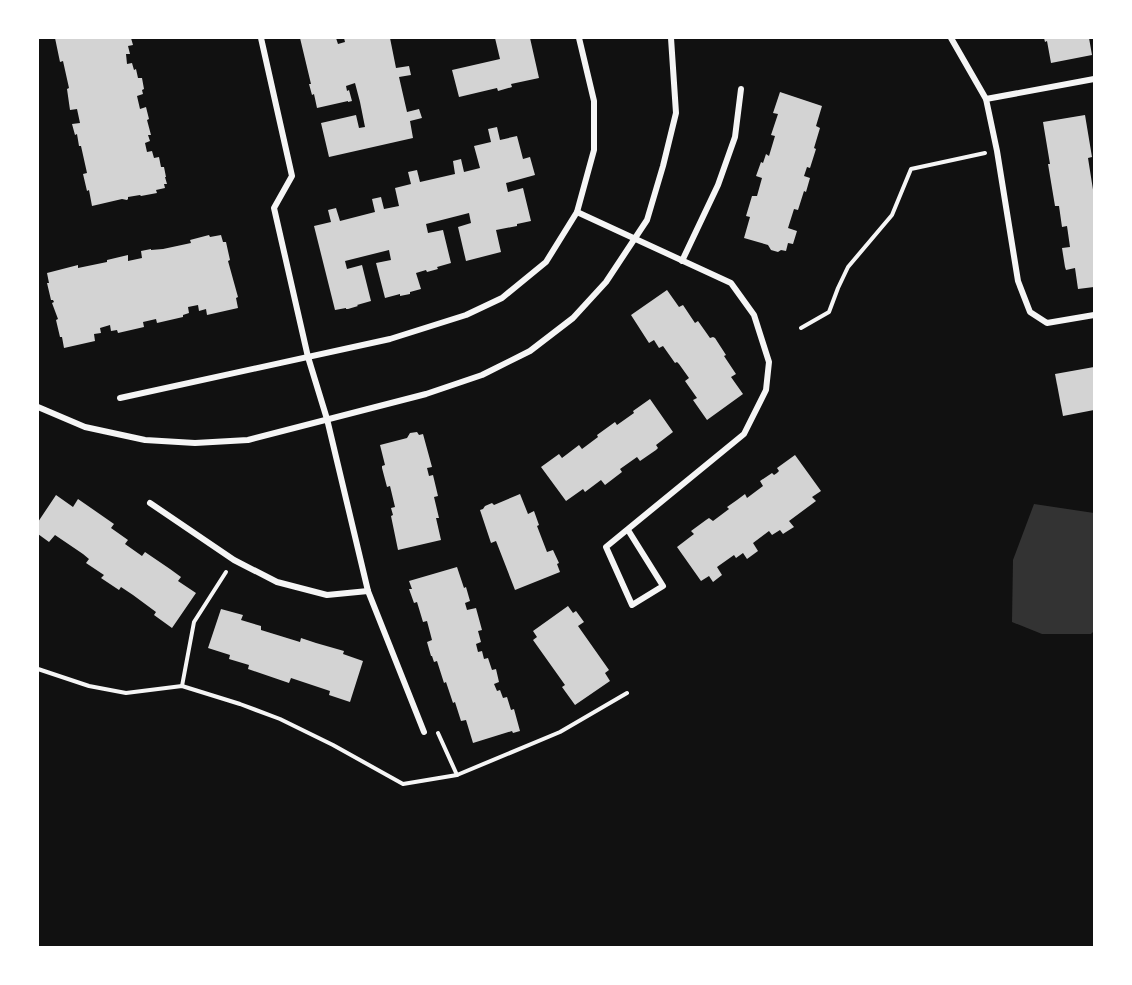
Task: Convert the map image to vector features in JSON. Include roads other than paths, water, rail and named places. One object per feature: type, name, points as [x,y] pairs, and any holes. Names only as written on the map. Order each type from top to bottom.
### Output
[{"type":"street","points":[[261,38],[292,176],[274,208],[308,357],[327,419],[368,591],[424,732]]},
{"type":"street","points":[[120,398],[390,339],[466,315],[501,298],[546,262],[577,213],[594,150],[594,101],[579,38]]},
{"type":"street","points":[[38,406],[85,427],[145,440],[195,443],[248,440],[426,394],[482,375],[530,351],[573,318],[606,282],[647,220],[676,113],[671,38]]},
{"type":"street","points":[[951,38],[986,99],[997,151],[1018,281],[1030,312],[1047,323],[1095,315]]},
{"type":"street","points":[[986,99],[1095,79]]},
{"type":"street","points":[[682,261],[718,185],[735,136],[741,89]]},
{"type":"street","points":[[577,213],[731,283],[754,315],[769,362],[765,390],[744,434],[606,547],[632,605],[663,586],[628,530]]},
{"type":"street","points":[[150,503],[234,560],[277,582],[327,595],[368,591]]}]
